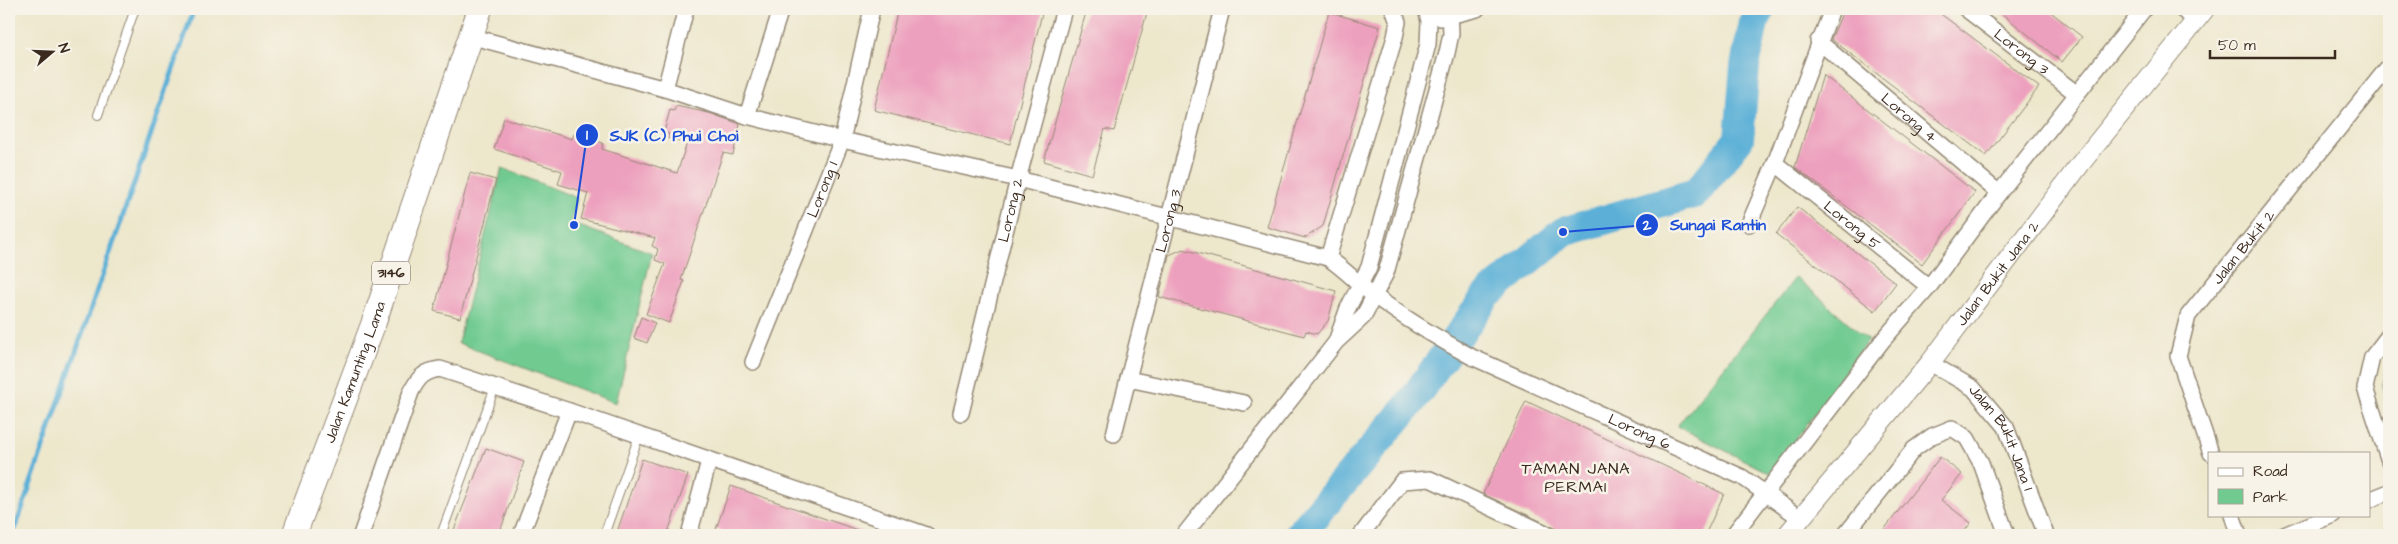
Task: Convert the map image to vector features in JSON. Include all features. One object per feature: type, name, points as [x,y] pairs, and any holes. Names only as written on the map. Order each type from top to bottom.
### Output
[{"type":"main road","name":"Jalan Kamunting Lama","points":[[294,535],[374,322],[480,9]]},
{"type":"street","points":[[665,89],[686,9]]},
{"type":"street","points":[[747,116],[781,9]]},
{"type":"street","name":"Lorong 1","points":[[753,362],[778,305],[842,140],[872,9]]},
{"type":"street","name":"Lorong 2","points":[[961,413],[1018,179],[1064,9]]},
{"type":"street","name":"Lorong 3","points":[[1114,434],[1222,9]]},
{"type":"street","points":[[470,36],[665,89],[747,116],[842,140],[1018,179],[1328,258],[1395,38],[1398,22],[1393,9]]},
{"type":"street","points":[[1336,342],[1348,308],[1368,267],[1428,44],[1428,15],[1477,9]]},
{"type":"street","points":[[1749,224],[1775,163],[1818,41],[1832,9]]},
{"type":"street","name":"Lorong 3","points":[[1966,9],[2077,94]]},
{"type":"street","points":[[1733,535],[1883,340],[1929,287],[1999,193],[2144,9]]},
{"type":"street","points":[[1184,535],[1336,342],[1364,317],[1375,297],[1386,273],[1447,53],[1451,34],[1450,12]]},
{"type":"street","name":"Jalan Bukit Jana 2","points":[[1787,535],[1930,363],[2194,12]]},
{"type":"street","name":"Lorong 4","points":[[1818,41],[1999,193]]},
{"type":"street","name":"Jalan Bukit 2","points":[[2211,452],[2178,356],[2188,316],[2389,66]]},
{"type":"street","name":"Lorong 5","points":[[1775,163],[1929,287]]},
{"type":"street","name":"Lorong 6","points":[[1328,258],[1346,270],[1375,297],[1434,336],[1472,358],[1742,477],[1800,518]]},
{"type":"street","points":[[2389,335],[2372,357],[2365,388],[2389,462]]},
{"type":"street","name":"Jalan Bukit Jana 1","points":[[1930,363],[1973,388],[2006,427],[2046,535]]},
{"type":"street","points":[[364,534],[418,380],[425,373],[440,369],[569,411],[927,535]]},
{"type":"street","points":[[1128,379],[1244,403]]},
{"type":"street","points":[[521,535],[569,411]]},
{"type":"street","points":[[1845,535],[1914,448],[1932,436],[1952,428],[1967,438],[1981,463],[2007,535]]},
{"type":"street","points":[[690,535],[709,461]]},
{"type":"street","points":[[1361,535],[1402,481],[1430,478],[1549,535]]},
{"type":"street","points":[[2370,500],[2389,492]]},
{"type":"street","points":[[2232,516],[2239,535]]},
{"type":"street","points":[[2284,535],[2331,516]]},
{"type":"lane","points":[[98,115],[135,9]]},
{"type":"lane","points":[[441,535],[495,387]]},
{"type":"lane","points":[[604,535],[638,436]]},
{"type":"green space","points":[[502,168],[577,198],[571,223],[652,253],[616,403],[458,343]]},
{"type":"green space","points":[[1796,277],[1868,340],[1771,474],[1677,426]]},
{"type":"green space","points":[[2389,359],[2389,405],[2382,385]]},
{"type":"building","points":[[898,9],[1043,9],[1010,144],[874,110]]},
{"type":"building","points":[[1087,9],[1148,9],[1114,131],[1105,129],[1092,175],[1044,161]]},
{"type":"building","points":[[1844,9],[1934,9],[2039,87],[1986,156],[1831,39]]},
{"type":"building","points":[[1996,9],[2047,9],[2082,37],[2062,62]]},
{"type":"building","points":[[1329,12],[1380,27],[1323,226],[1305,238],[1267,227]]},
{"type":"building","points":[[1823,75],[1975,192],[1922,264],[1795,167]]},
{"type":"building","points":[[676,106],[709,113],[740,124],[733,155],[723,153],[681,280],[684,281],[669,323],[646,314],[665,264],[655,260],[658,249],[652,246],[655,238],[581,219],[588,193],[558,184],[562,171],[494,149],[504,118],[572,139],[574,134],[603,143],[602,149],[677,173],[687,143],[667,138],[669,134],[664,132],[670,110],[674,111]]},
{"type":"building","points":[[470,173],[496,180],[460,318],[434,311]]},
{"type":"building","points":[[1797,207],[1896,283],[1875,311],[1776,234]]},
{"type":"building","points":[[1183,249],[1336,291],[1328,321],[1317,334],[1306,331],[1304,336],[1159,297],[1169,255]]},
{"type":"building","points":[[641,317],[655,323],[647,343],[634,338]]},
{"type":"building","points":[[1526,401],[1724,494],[1705,535],[1564,535],[1553,527],[1483,494]]},
{"type":"building","points":[[486,448],[524,462],[499,535],[452,535]]},
{"type":"building","points":[[1940,457],[1962,474],[1941,500],[1971,523],[1961,535],[1880,535]]},
{"type":"building","points":[[642,459],[688,475],[667,535],[616,535]]},
{"type":"building","points":[[731,486],[866,533],[866,535],[732,535],[716,529]]},
{"type":"waterway","points":[[13,535],[194,9]]},
{"type":"waterway","points":[[1299,535],[1409,405],[1487,295],[1563,232],[1696,193],[1739,139],[1745,66],[1754,22],[1761,9]]},
{"type":"place","name":"SJK (C) Phui Choi","points":[[574,225]]},
{"type":"place","name":"Sungai Rantin","points":[[1563,232]]},
{"type":"district","name":"TAMAN JANA PERMAI","points":[[1576,478]]}]
